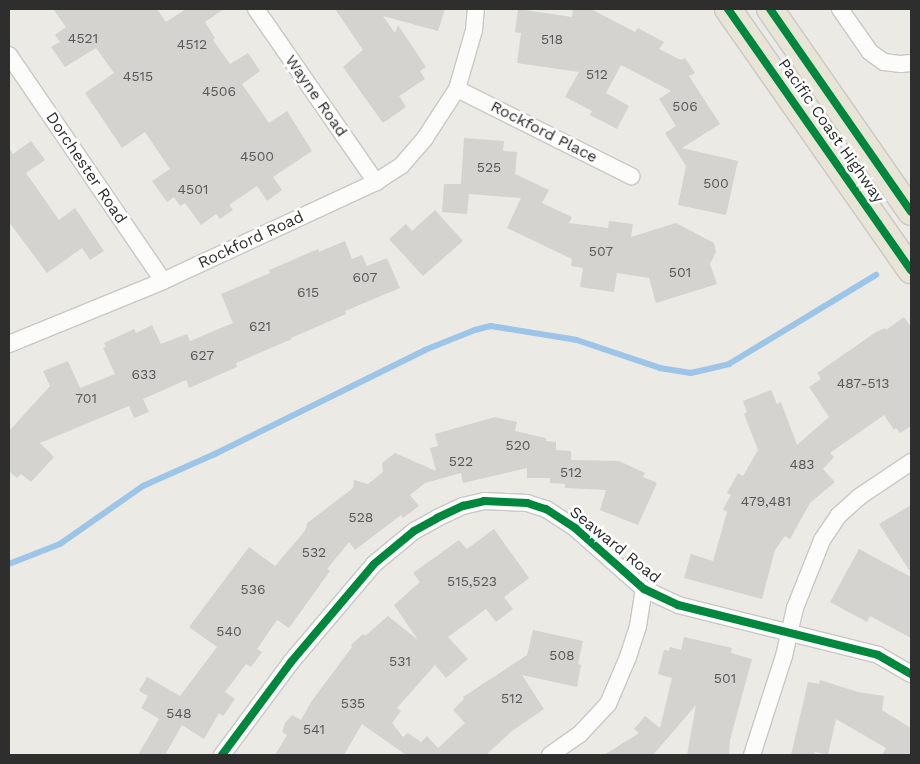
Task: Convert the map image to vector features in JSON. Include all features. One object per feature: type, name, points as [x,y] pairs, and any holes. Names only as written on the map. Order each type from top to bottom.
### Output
[{"type":"highway","name":"Pacific Coast Highway","points":[[728,9],[911,270]]},
{"type":"highway","name":"Pacific Coast Highway","points":[[770,9],[911,212]]},
{"type":"street","name":"Wayne Road","points":[[256,9],[376,182]]},
{"type":"street","name":"Rockford Road","points":[[9,344],[163,281],[376,182],[401,166],[425,138],[458,89],[474,30],[476,9]]},
{"type":"street","points":[[840,9],[870,52],[884,62],[911,63]]},
{"type":"street","name":"Dorchester Road","points":[[9,55],[163,281]]},
{"type":"street","name":"Rockford Place","points":[[458,89],[631,176]]},
{"type":"street","points":[[752,755],[784,656],[794,608],[822,540],[838,516],[859,497],[911,462]]},
{"type":"street","name":"Seaward Road","points":[[222,755],[290,662],[374,564],[414,531],[463,506],[484,501],[527,503],[546,509],[582,534],[644,590],[678,605],[878,656],[911,674]]},
{"type":"street","points":[[550,755],[579,735],[608,704],[628,657],[638,626],[644,590]]},
{"type":"building","points":[[53,9],[157,9],[166,22],[186,9],[224,9],[205,22],[215,38],[213,40],[230,64],[248,53],[260,71],[242,84],[269,123],[287,111],[312,151],[273,177],[282,190],[267,201],[257,186],[229,205],[233,210],[220,219],[216,214],[201,225],[185,203],[180,206],[174,197],[167,202],[152,181],[170,169],[145,132],[122,148],[85,93],[114,73],[96,48],[65,67],[51,47],[60,42],[55,35],[66,27]]},
{"type":"building","points":[[335,9],[445,9],[438,31],[383,16],[395,33],[398,25],[426,67],[420,71],[425,79],[399,96],[406,107],[383,123],[343,67],[363,50]]},
{"type":"building","points":[[518,9],[572,17],[573,9],[591,9],[635,32],[638,28],[664,42],[659,49],[681,60],[685,58],[695,73],[689,76],[720,124],[682,148],[738,161],[726,215],[678,205],[686,166],[665,133],[676,126],[659,99],[671,91],[621,65],[606,93],[629,106],[617,129],[590,115],[592,111],[565,97],[579,72],[517,63],[521,33],[515,32]]},
{"type":"building","points":[[464,138],[504,141],[503,151],[517,152],[515,174],[549,190],[542,203],[572,217],[569,223],[608,228],[609,221],[633,224],[631,237],[676,223],[714,243],[716,252],[710,264],[717,284],[656,303],[649,278],[617,273],[614,292],[580,287],[583,268],[571,266],[572,259],[507,228],[521,198],[469,194],[467,214],[442,212],[444,184],[461,184]]},
{"type":"building","points":[[31,141],[45,160],[26,173],[59,220],[75,208],[104,251],[90,260],[82,248],[47,273],[9,222],[9,148],[13,154]]},
{"type":"building","points":[[435,210],[463,241],[423,276],[389,239],[406,224],[412,231]]},
{"type":"building","points":[[345,241],[352,259],[362,255],[367,266],[387,258],[400,288],[345,311],[346,314],[236,363],[237,367],[189,388],[186,380],[143,399],[149,412],[134,418],[129,406],[40,443],[54,457],[31,482],[21,474],[17,478],[9,471],[9,431],[50,386],[43,371],[68,361],[80,388],[115,374],[103,348],[106,347],[104,343],[134,329],[136,333],[152,325],[161,344],[187,334],[190,341],[233,323],[221,294],[270,273],[269,270],[318,249],[319,252]]},
{"type":"building","points":[[904,317],[911,327],[911,426],[900,433],[896,428],[894,430],[884,415],[830,453],[834,457],[823,469],[835,482],[810,503],[790,539],[785,536],[775,550],[762,599],[684,578],[691,554],[713,561],[727,512],[723,509],[731,495],[727,493],[738,473],[743,476],[758,450],[744,414],[747,412],[743,401],[771,390],[777,404],[781,402],[797,445],[829,417],[809,387],[821,379],[817,373],[876,332],[885,328],[886,330]]},
{"type":"building","points":[[495,417],[517,422],[515,431],[546,438],[546,441],[556,442],[556,450],[571,451],[571,460],[619,461],[645,473],[643,477],[657,483],[638,525],[600,510],[606,490],[565,488],[565,484],[550,483],[550,478],[527,478],[527,468],[463,483],[461,473],[425,483],[410,495],[419,506],[403,518],[401,515],[355,550],[349,542],[327,569],[330,571],[289,628],[277,620],[257,649],[262,652],[251,667],[246,664],[225,692],[235,699],[223,716],[219,713],[204,739],[182,725],[165,755],[138,755],[159,719],[141,708],[148,696],[139,691],[147,677],[180,696],[217,647],[189,627],[249,547],[275,566],[304,532],[306,524],[353,488],[354,480],[368,484],[383,472],[382,463],[395,453],[436,471],[430,448],[438,446],[435,434]]},
{"type":"building","points":[[911,505],[911,573],[879,524]]},
{"type":"building","points":[[494,529],[529,578],[504,597],[513,609],[496,622],[486,609],[448,637],[468,659],[446,678],[435,665],[397,708],[401,711],[392,723],[403,737],[408,733],[421,742],[427,736],[438,748],[465,723],[453,710],[464,699],[463,697],[527,655],[533,630],[583,641],[578,664],[581,665],[577,687],[522,675],[544,709],[512,731],[486,755],[406,755],[362,724],[344,755],[275,755],[287,735],[282,732],[285,723],[292,715],[301,720],[311,702],[352,647],[351,645],[363,634],[365,636],[388,616],[418,640],[394,605],[420,582],[413,573],[459,540],[467,549]]},
{"type":"building","points":[[859,549],[911,577],[911,638],[870,616],[867,622],[830,602]]},
{"type":"building","points":[[684,637],[732,648],[731,653],[752,659],[730,740],[729,755],[687,755],[696,705],[653,755],[604,755],[639,733],[634,729],[645,716],[660,728],[672,678],[658,674],[664,650],[669,651],[670,647],[681,650]]},
{"type":"building","points":[[820,680],[858,692],[884,696],[882,710],[911,728],[911,755],[882,755],[886,748],[836,719],[828,755],[815,752],[814,755],[791,755],[808,682],[819,684]]},
{"type":"waterway","points":[[9,564],[60,544],[143,486],[213,455],[425,350],[475,330],[491,326],[577,340],[660,368],[691,373],[729,364],[876,275]]},
{"type":"cycle path","points":[[728,9],[911,270]]},
{"type":"cycle path","points":[[770,9],[911,212]]},
{"type":"cycle path","points":[[222,755],[291,662],[374,564],[414,531],[463,506],[484,501],[527,503],[546,509],[575,528],[644,589],[678,605],[878,655],[911,674]]}]
